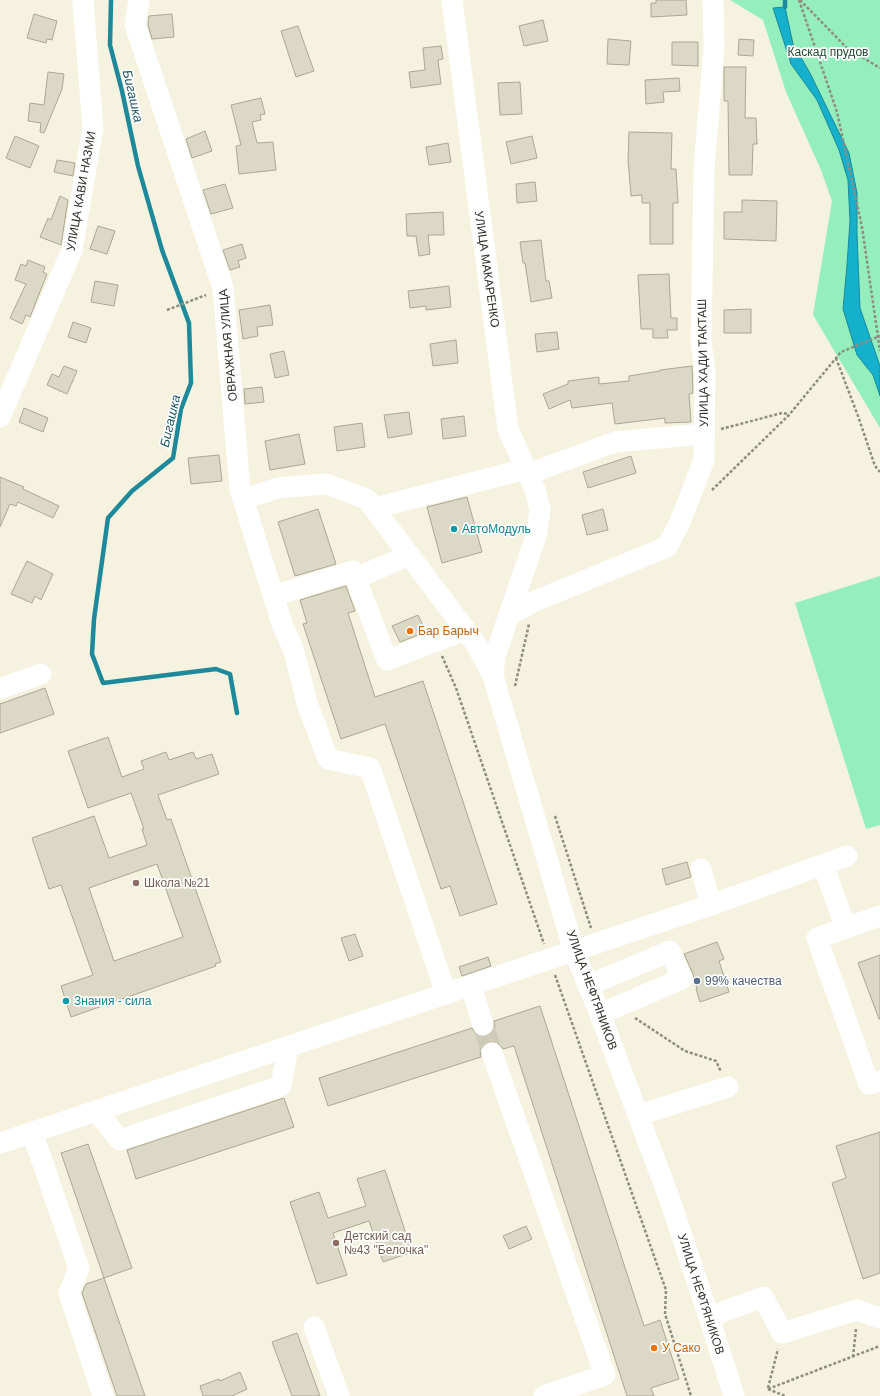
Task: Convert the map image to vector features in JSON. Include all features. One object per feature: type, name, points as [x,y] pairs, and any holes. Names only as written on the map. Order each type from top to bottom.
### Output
[{"type":"street","name":"ОВРАЖНАЯ УЛИЦА","points":[[139,0],[135,25],[223,288],[240,490],[283,627],[293,648],[307,703],[328,759],[370,768],[446,994]]},
{"type":"street","name":"УЛИЦА МАКАРЕНКО","points":[[452,0],[508,429],[536,492],[540,510],[537,533]]},
{"type":"street","name":"УЛИЦА ХАДИ ТАКТАШ","points":[[509,615],[534,601],[668,547],[680,522],[704,460],[705,372],[701,342],[704,169],[714,47],[713,0]]},
{"type":"street","name":"УЛИЦА КАВИ НАЗМИ","points":[[0,417],[72,250],[93,128],[82,1]]},
{"type":"street","points":[[375,508],[527,472],[615,442],[704,434]]},
{"type":"street","points":[[243,499],[278,488],[326,484],[368,498],[476,644],[493,676]]},
{"type":"street","name":"УЛИЦА НЕФТЯНИКОВ","points":[[537,533],[495,656],[493,676],[574,951],[589,985],[609,1011],[639,1115],[670,1200],[734,1396]]},
{"type":"street","points":[[356,578],[410,555]]},
{"type":"street","points":[[273,596],[353,571],[387,660],[465,630]]},
{"type":"street","points":[[0,689],[41,674]]},
{"type":"street","points":[[0,1143],[711,905],[847,856]]},
{"type":"street","points":[[823,865],[846,928]]},
{"type":"street","points":[[700,869],[711,905]]},
{"type":"street","points":[[880,916],[817,938],[869,1084],[880,1081]]},
{"type":"street","points":[[589,985],[670,951],[682,980],[609,1011]]},
{"type":"street","points":[[471,985],[483,1025]]},
{"type":"street","points":[[96,1111],[120,1140],[274,1089],[281,1086],[288,1047]]},
{"type":"street","points":[[492,1053],[605,1374],[544,1396]]},
{"type":"street","points":[[639,1115],[728,1087]]},
{"type":"street","points":[[32,1132],[78,1268],[69,1293],[103,1396]]},
{"type":"street","points":[[709,1316],[762,1297],[782,1333],[858,1310],[880,1318]]},
{"type":"street","points":[[314,1327],[339,1396]]},
{"type":"path","points":[[799,0],[847,48],[880,68]]},
{"type":"path","points":[[799,0],[837,112],[862,227],[880,351]]},
{"type":"path","points":[[167,310],[191,301]]},
{"type":"path","points":[[708,494],[789,414],[841,352],[879,337]]},
{"type":"path","points":[[836,358],[875,466],[880,472]]},
{"type":"path","points":[[704,434],[782,413],[789,414]]},
{"type":"path","points":[[514,691],[534,601]]},
{"type":"path","points":[[436,641],[456,688],[549,959],[666,1290],[664,1314],[691,1396]]},
{"type":"path","points":[[552,810],[596,943]]},
{"type":"path","points":[[609,1011],[685,1051],[716,1061],[728,1087]]},
{"type":"path","points":[[853,1356],[858,1310]]},
{"type":"path","points":[[768,1389],[782,1333]]},
{"type":"path","points":[[768,1389],[880,1346]]},
{"type":"path","points":[[768,1389],[785,1396]]},
{"type":"green space","name":"Каскад прудов","points":[[730,0],[880,0],[880,428],[813,315],[832,201],[821,170],[786,92],[763,20]]},
{"type":"green space","points":[[880,576],[880,825],[866,829],[795,603]]},
{"type":"water","points":[[785,7],[793,44],[810,73],[849,153],[857,193],[860,308],[880,366],[880,396],[873,375],[857,355],[843,309],[850,221],[848,180],[839,150],[817,100],[791,64],[773,8]]},
{"type":"building","points":[[656,0],[686,0],[687,15],[651,17],[651,3],[656,3]]},
{"type":"building","points":[[34,14],[57,21],[52,40],[47,39],[46,43],[27,38]]},
{"type":"building","points":[[172,14],[174,37],[152,39],[148,25],[149,16]]},
{"type":"building","points":[[543,20],[548,41],[524,46],[519,26]]},
{"type":"building","points":[[298,26],[314,71],[296,77],[281,31]]},
{"type":"building","points":[[608,39],[631,41],[629,65],[607,64]]},
{"type":"building","points":[[739,39],[754,40],[753,56],[738,55]]},
{"type":"building","points":[[672,42],[698,42],[698,66],[672,65]]},
{"type":"building","points":[[441,46],[443,59],[438,60],[441,84],[411,88],[409,72],[425,70],[423,48]]},
{"type":"building","points":[[724,67],[746,67],[745,118],[756,118],[757,144],[753,144],[752,175],[729,175],[728,101],[724,101]]},
{"type":"building","points":[[48,72],[64,74],[62,89],[44,133],[40,132],[41,123],[28,121],[30,103],[44,105]]},
{"type":"building","points":[[679,78],[680,91],[663,92],[664,102],[646,104],[645,80]]},
{"type":"building","points":[[520,82],[522,114],[500,115],[498,83]]},
{"type":"building","points":[[261,98],[265,114],[260,115],[261,120],[252,122],[257,143],[273,142],[276,170],[239,174],[236,146],[241,145],[231,105]]},
{"type":"building","points":[[205,131],[212,151],[192,158],[186,139]]},
{"type":"building","points":[[629,132],[672,133],[671,169],[676,169],[678,203],[673,203],[673,244],[650,244],[650,203],[642,203],[642,195],[631,196],[628,160]]},
{"type":"building","points":[[15,136],[39,146],[30,168],[6,158]]},
{"type":"building","points":[[532,136],[537,158],[511,164],[506,142]]},
{"type":"building","points":[[448,143],[451,162],[429,165],[426,147]]},
{"type":"building","points":[[57,160],[75,163],[73,176],[54,172]]},
{"type":"building","points":[[535,182],[537,201],[517,203],[516,184]]},
{"type":"building","points":[[225,184],[233,208],[211,214],[203,190]]},
{"type":"building","points":[[60,196],[68,200],[61,245],[40,237],[48,218],[51,220]]},
{"type":"building","points":[[742,200],[777,201],[776,241],[724,239],[724,212],[742,212]]},
{"type":"building","points":[[443,212],[444,235],[428,235],[430,254],[419,256],[416,236],[407,236],[406,214]]},
{"type":"building","points":[[98,226],[115,231],[107,254],[90,249]]},
{"type":"building","points":[[541,240],[546,281],[549,281],[552,298],[531,302],[520,242]]},
{"type":"building","points":[[242,244],[246,258],[238,261],[240,267],[230,270],[223,250]]},
{"type":"building","points":[[28,260],[45,267],[43,272],[47,274],[30,317],[26,315],[22,324],[10,318],[26,284],[15,280],[21,264],[26,266]]},
{"type":"building","points":[[669,274],[671,318],[677,318],[677,330],[667,330],[668,338],[653,338],[653,329],[641,329],[638,275]]},
{"type":"building","points":[[95,281],[118,285],[114,306],[91,302]]},
{"type":"building","points":[[449,286],[451,307],[426,310],[426,306],[410,308],[408,291]]},
{"type":"building","points":[[270,305],[273,325],[257,327],[258,336],[243,339],[239,310]]},
{"type":"building","points":[[751,309],[751,333],[724,333],[724,310]]},
{"type":"building","points":[[73,322],[91,328],[86,343],[68,337]]},
{"type":"building","points":[[557,332],[559,349],[537,352],[535,334]]},
{"type":"building","points":[[456,340],[458,363],[433,366],[430,344]]},
{"type":"building","points":[[284,351],[289,375],[275,378],[270,354]]},
{"type":"building","points":[[64,366],[77,371],[67,394],[47,385],[52,374],[59,377]]},
{"type":"building","points":[[692,366],[693,393],[689,394],[691,422],[665,423],[665,418],[615,424],[612,403],[572,408],[570,400],[549,409],[543,394],[568,384],[568,381],[599,377],[599,384],[629,381],[629,376]]},
{"type":"building","points":[[262,387],[264,402],[245,404],[244,389]]},
{"type":"building","points":[[24,408],[48,418],[43,432],[19,422]]},
{"type":"building","points":[[409,412],[412,434],[388,438],[384,415]]},
{"type":"building","points":[[464,416],[466,436],[443,439],[441,419]]},
{"type":"building","points":[[362,423],[365,447],[337,451],[334,427]]},
{"type":"building","points":[[299,434],[305,464],[270,470],[265,441]]},
{"type":"building","points":[[219,455],[222,481],[191,484],[188,458]]},
{"type":"building","points":[[631,456],[636,473],[588,488],[583,472]]},
{"type":"building","points":[[0,477],[24,487],[23,489],[59,506],[53,518],[18,502],[16,506],[10,504],[0,527]]},
{"type":"building","name":"АвтоМодуль","points":[[467,497],[482,552],[442,563],[427,507]]},
{"type":"building","points":[[318,509],[336,564],[295,576],[278,522]]},
{"type":"building","points":[[603,509],[608,530],[587,535],[582,515]]},
{"type":"building","points":[[27,561],[53,574],[41,600],[35,596],[32,603],[11,594]]},
{"type":"building","points":[[346,586],[355,611],[348,613],[375,697],[423,681],[497,904],[460,916],[450,886],[441,889],[385,724],[341,739],[303,624],[307,623],[300,600]]},
{"type":"building","name":"Бар Барыч","points":[[418,615],[426,632],[400,642],[392,626]]},
{"type":"building","points":[[45,688],[54,714],[0,733],[0,704]]},
{"type":"building","points":[[108,737],[122,777],[144,769],[141,761],[166,752],[169,760],[193,752],[196,759],[212,754],[219,774],[158,795],[167,820],[171,819],[221,962],[215,964],[216,966],[71,1017],[61,986],[93,975],[61,885],[49,889],[32,838],[94,816],[109,858],[147,845],[142,829],[144,829],[131,793],[88,808],[68,751]],"holes":[[[157,864],[183,937],[114,961],[89,888]]]},
{"type":"building","points":[[687,862],[691,877],[666,885],[662,869]]},
{"type":"building","points":[[355,934],[363,956],[349,961],[341,938]]},
{"type":"building","points":[[717,942],[724,959],[719,961],[729,992],[700,1002],[693,974],[684,954]]},
{"type":"building","points":[[880,955],[880,1019],[879,1019],[858,963]]},
{"type":"building","points":[[488,957],[491,966],[462,976],[459,967]]},
{"type":"building","points":[[540,1006],[644,1326],[660,1320],[679,1379],[651,1388],[654,1396],[627,1396],[514,1046],[503,1049],[495,1041],[488,1042],[480,1050],[481,1057],[328,1106],[319,1078],[472,1028],[480,1037],[487,1036],[495,1028],[494,1021]]},
{"type":"building","points":[[284,1098],[294,1127],[136,1179],[127,1150]]},
{"type":"building","points":[[880,1132],[880,1273],[863,1279],[832,1183],[846,1178],[836,1146]]},
{"type":"building","points":[[88,1144],[132,1268],[104,1278],[61,1153]]},
{"type":"building","points":[[385,1170],[412,1252],[383,1262],[369,1221],[333,1233],[347,1275],[317,1284],[290,1202],[319,1192],[328,1218],[366,1206],[357,1179]]},
{"type":"building","points":[[526,1226],[532,1239],[509,1249],[503,1236]]},
{"type":"building","points":[[104,1278],[145,1396],[117,1396],[82,1293],[86,1284]]},
{"type":"building","points":[[297,1333],[320,1396],[292,1396],[272,1342]]},
{"type":"building","points":[[240,1372],[247,1389],[232,1396],[203,1396],[200,1386],[219,1379],[220,1381]]},
{"type":"waterway","name":"Бигашка","points":[[111,0],[110,45],[122,91],[138,166],[162,250],[189,323],[191,383],[181,409],[173,458],[132,491],[108,518],[94,619],[92,654],[103,683],[216,669],[230,674],[237,713]]},
{"type":"waterway","points":[[785,0],[785,7]]},
{"type":"tunnel","points":[[483,1025],[492,1053]]},
{"type":"place","name":"АвтоМодуль","points":[[454,529]]},
{"type":"place","name":"Бар Барыч","points":[[410,631]]},
{"type":"place","name":"Школа №21","points":[[136,883]]},
{"type":"place","name":"99% качества","points":[[697,981]]},
{"type":"place","name":"Знания - сила","points":[[66,1001]]},
{"type":"place","name":"Детский сад №43 \"Белочка\"","points":[[336,1243]]},
{"type":"place","name":"У Сако","points":[[654,1348]]}]
